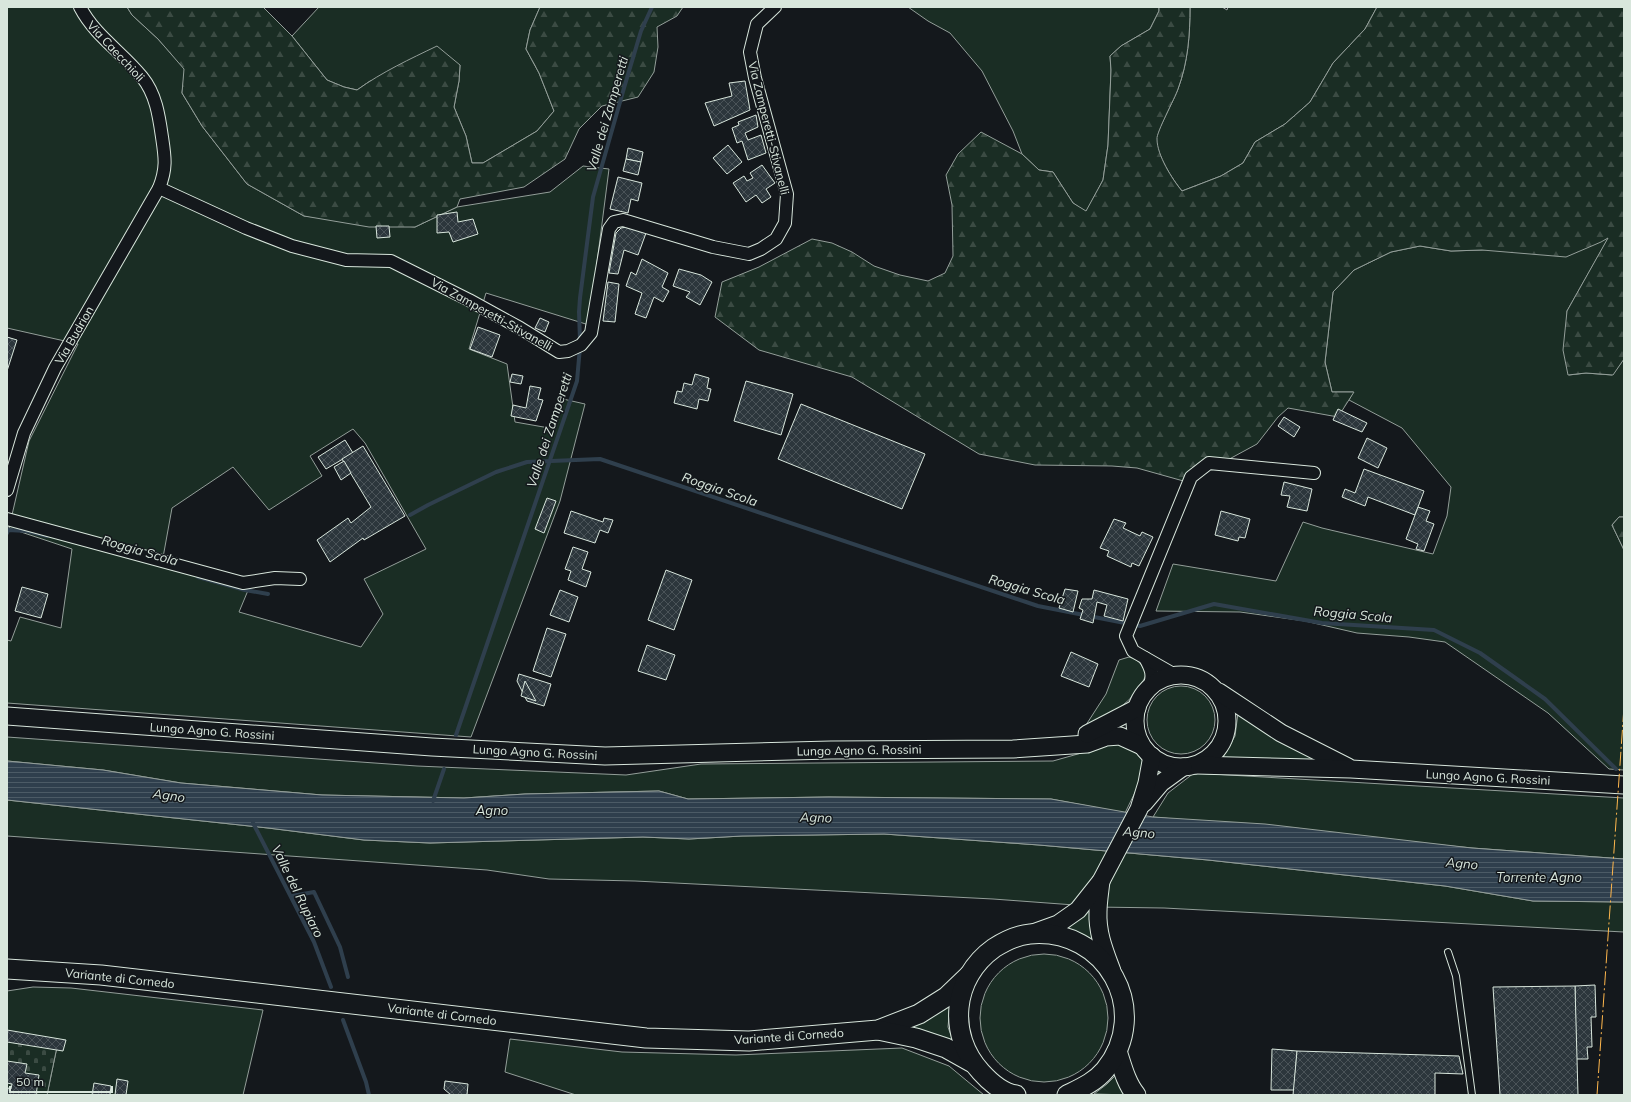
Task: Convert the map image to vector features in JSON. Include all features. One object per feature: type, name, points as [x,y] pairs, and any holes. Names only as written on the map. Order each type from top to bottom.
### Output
[{"type":"main road","name":"Lungo Agno G. Rossini","points":[[1147,751],[1137,734],[1135,721],[1137,708],[1142,697],[1150,687],[1160,680],[1175,675],[1191,675],[1206,681],[1218,692],[1281,733],[1351,769]]},
{"type":"main road","name":"Lungo Agno G. Rossini","points":[[1189,766],[1208,758],[1219,748],[1226,734],[1228,720],[1225,705],[1218,692]]},
{"type":"main road","name":"Lungo Agno G. Rossini","points":[[1064,745],[1103,727],[1137,708]]},
{"type":"main road","name":"Lungo Agno G. Rossini","points":[[7,716],[432,747],[605,756],[831,750],[1009,749],[1086,744],[1106,737],[1120,736],[1147,751],[1161,762],[1172,766],[1351,769],[1624,785]]},
{"type":"main road","points":[[1147,751],[1154,783]]},
{"type":"main road","points":[[878,1030],[919,1014],[946,997],[969,975],[984,955],[1005,941],[1058,924],[1078,910],[1101,880],[1154,783],[1189,766]]},
{"type":"main road","points":[[1067,1095],[1087,1086],[1104,1070],[1117,1051],[1124,1026],[1123,999],[1102,943],[1099,927],[1098,914],[1101,880]]},
{"type":"main road","points":[[1029,934],[1054,934],[1078,941],[1098,955],[1114,974]]},
{"type":"main road","name":"Variante di Cornedo","points":[[7,969],[101,975],[646,1038],[749,1041],[878,1030]]},
{"type":"main road","points":[[969,975],[960,996],[958,1019],[962,1041],[971,1062]]},
{"type":"main road","points":[[878,1030],[916,1038],[946,1048],[971,1062],[990,1082],[1016,1095]]},
{"type":"main road","points":[[1117,1051],[1124,1072],[1132,1090],[1136,1095]]},
{"type":"street","name":"Via Caecchioli","points":[[80,7],[88,22],[143,78],[157,106],[165,160],[164,174],[159,188]]},
{"type":"street","name":"Via Zamperetti-Stivanelli","points":[[159,188],[246,228],[292,246],[346,260],[391,261],[469,300],[520,328],[549,347],[560,352],[568,351],[581,345],[591,333],[610,229],[614,222],[623,220],[713,247],[749,254],[761,249],[776,239],[784,223],[787,194],[755,78],[750,52],[757,24],[775,7]]},
{"type":"street","name":"Via Budrion","points":[[7,490],[24,433],[55,368],[159,188]]},
{"type":"street","points":[[1175,675],[1132,651],[1126,636],[1191,477],[1209,463],[1314,473]]},
{"type":"street","points":[[7,519],[243,583],[275,578],[300,579]]},
{"type":"street","points":[[1145,658],[1152,671],[1150,687]]},
{"type":"lane","points":[[1448,952],[1456,976],[1472,1095]]},
{"type":"green space","points":[[7,7],[127,7],[132,15],[158,39],[185,69],[182,93],[202,126],[247,184],[304,216],[415,227],[457,207],[550,192],[583,166],[609,169],[589,325],[486,293],[469,349],[507,364],[515,422],[555,429],[563,399],[585,404],[560,501],[471,737],[7,703],[7,640],[11,641],[20,617],[61,628],[72,549],[9,528],[29,441],[78,344],[7,328]],"holes":[[[353,429],[365,443],[426,549],[364,579],[383,614],[361,647],[239,612],[249,588],[162,563],[172,508],[233,467],[269,510],[322,476],[310,456]]]},
{"type":"green space","points":[[127,7],[263,7],[292,36],[327,80],[344,87],[357,90],[406,61],[437,46],[460,65],[459,81],[454,107],[466,136],[472,163],[483,163],[537,131],[554,111],[539,73],[526,49],[530,30],[540,7],[683,7],[677,16],[657,27],[658,47],[654,72],[638,97],[602,106],[579,129],[565,159],[524,187],[460,199],[457,207],[415,227],[369,227],[304,216],[247,184],[202,126],[182,93],[184,69],[158,39],[132,15]]},
{"type":"green space","points":[[319,7],[540,7],[530,30],[526,49],[539,73],[554,111],[537,131],[483,163],[472,163],[466,136],[454,107],[459,81],[460,65],[370,81],[357,90],[344,87],[327,80],[292,36]]},
{"type":"green space","points":[[908,7],[1159,7],[1159,11],[1150,29],[1121,46],[1110,56],[1111,70],[1108,145],[1103,180],[1086,212],[1073,203],[1053,172],[1039,170],[1022,154],[1013,131],[982,71],[950,33],[928,21]]},
{"type":"green space","points":[[1159,7],[1190,7],[1190,28],[1184,69],[1178,89],[1157,135],[1162,159],[1182,191],[1221,176],[1243,163],[1255,142],[1285,124],[1310,102],[1333,63],[1365,29],[1377,7],[1624,7],[1624,359],[1613,375],[1586,373],[1568,375],[1563,350],[1567,311],[1608,238],[1566,257],[1482,250],[1451,251],[1420,246],[1391,252],[1354,270],[1333,292],[1325,362],[1332,392],[1354,392],[1338,417],[1288,408],[1278,417],[1257,444],[1187,482],[1137,468],[1112,466],[1035,465],[979,454],[852,377],[759,350],[715,317],[722,282],[759,267],[812,239],[832,243],[852,252],[874,266],[900,275],[928,281],[945,273],[953,256],[952,205],[946,175],[958,154],[981,132],[1022,154],[1039,170],[1053,172],[1073,203],[1086,211],[1103,180],[1108,145],[1111,70],[1110,56],[1121,46],[1150,29],[1159,11]]},
{"type":"green space","points":[[1190,7],[1222,7],[1227,10],[1228,7],[1377,7],[1365,29],[1333,63],[1310,102],[1285,124],[1255,142],[1243,163],[1221,176],[1182,191],[1162,159],[1156,139],[1178,89],[1184,69],[1190,28]]},
{"type":"green space","points":[[1609,237],[1567,311],[1569,375],[1586,373],[1612,375],[1624,359],[1624,517],[1619,517],[1612,525],[1624,550],[1624,770],[1609,769],[1548,713],[1445,642],[1409,637],[1357,633],[1305,621],[1240,612],[1156,611],[1173,564],[1276,581],[1303,522],[1322,528],[1433,554],[1447,516],[1451,487],[1402,428],[1349,400],[1353,392],[1332,392],[1325,362],[1333,292],[1354,270],[1391,252],[1420,246],[1451,251],[1482,250]]},
{"type":"green space","points":[[1619,517],[1624,517],[1624,550],[1612,525]]},
{"type":"green space","points":[[1129,657],[1138,661],[1145,671],[1146,675],[1141,685],[1128,701],[1112,713],[1084,728],[1106,694],[1119,660]]},
{"type":"green space","points":[[1174,686],[1188,686],[1200,691],[1210,701],[1215,713],[1215,727],[1210,739],[1200,749],[1188,754],[1174,754],[1162,749],[1152,739],[1147,727],[1147,713],[1152,701],[1162,691]]},
{"type":"green space","points":[[1238,713],[1328,765],[1222,759],[1235,736]]},
{"type":"green space","points":[[7,737],[417,766],[626,775],[701,764],[1053,761],[1092,750],[1110,743],[1131,747],[1143,761],[1141,780],[1125,813],[1051,799],[829,797],[688,799],[659,791],[525,794],[464,798],[322,795],[181,783],[103,770],[7,761]]},
{"type":"green space","points":[[1194,773],[1624,798],[1624,859],[1472,848],[1153,817],[1168,793]]},
{"type":"green space","points":[[7,800],[268,828],[364,840],[430,843],[643,837],[689,839],[742,836],[884,834],[1039,845],[1208,860],[1445,886],[1533,901],[1624,902],[1624,932],[1164,908],[1095,907],[1096,942],[1082,934],[1067,929],[1082,916],[1088,906],[993,899],[855,892],[635,881],[549,879],[487,870],[7,836]]},
{"type":"green space","points":[[1038,954],[1050,954],[1068,959],[1089,973],[1103,994],[1107,1006],[1107,1030],[1103,1042],[1089,1063],[1079,1071],[1063,1079],[1050,1082],[1038,1082],[1020,1077],[999,1063],[991,1053],[983,1037],[980,1024],[980,1012],[985,994],[999,973],[1009,965],[1025,957]]},
{"type":"green space","points":[[33,987],[71,988],[263,1010],[243,1095],[47,1095],[58,1042],[7,1033],[7,991]]},
{"type":"green space","points":[[950,1005],[948,1027],[955,1047],[902,1031]]},
{"type":"green space","points":[[7,1033],[58,1042],[47,1095],[7,1095]]},
{"type":"green space","points":[[510,1039],[622,1052],[736,1055],[902,1048],[949,1066],[984,1095],[576,1095],[505,1072]]},
{"type":"green space","points":[[1118,1073],[1129,1095],[1094,1094],[1107,1084]]},
{"type":"water","name":"Torrente Agno","points":[[7,761],[103,770],[181,783],[322,795],[464,798],[525,794],[659,791],[688,799],[829,797],[1051,799],[1153,817],[1265,824],[1472,848],[1624,859],[1624,902],[1533,901],[1445,886],[1208,860],[1039,845],[884,834],[742,836],[689,839],[643,837],[430,843],[364,840],[268,828],[7,800]]},
{"type":"building","points":[[745,81],[750,110],[714,126],[705,103],[732,96],[729,83]]},
{"type":"building","points":[[756,115],[758,127],[745,133],[748,140],[761,135],[766,153],[748,160],[742,141],[737,143],[732,128],[739,125],[738,122]]},
{"type":"building","points":[[728,145],[742,162],[727,174],[713,158]]},
{"type":"building","points":[[628,148],[643,152],[641,162],[626,159]]},
{"type":"building","points":[[626,159],[641,162],[638,175],[623,171]]},
{"type":"building","points":[[762,165],[775,183],[766,189],[771,197],[762,203],[756,195],[746,202],[733,183],[744,176],[747,181],[753,178],[750,173]]},
{"type":"building","points":[[618,177],[642,183],[638,201],[631,199],[628,213],[610,209]]},
{"type":"building","points":[[457,212],[458,222],[473,219],[478,234],[453,242],[449,232],[437,233],[437,215]]},
{"type":"building","points":[[376,226],[389,226],[390,237],[377,238]]},
{"type":"building","points":[[627,227],[646,233],[638,255],[624,250],[618,274],[609,273],[616,233],[621,228]]},
{"type":"building","points":[[642,259],[668,273],[662,287],[669,291],[663,302],[654,297],[646,318],[635,314],[642,293],[626,286],[631,272],[636,275]]},
{"type":"building","points":[[679,269],[701,275],[712,282],[700,305],[686,297],[690,292],[673,286]]},
{"type":"building","points":[[608,282],[619,284],[615,322],[603,321]]},
{"type":"building","points":[[540,318],[549,322],[545,332],[535,328]]},
{"type":"building","points":[[478,327],[500,335],[492,357],[470,349]]},
{"type":"building","points":[[7,337],[17,340],[7,371]]},
{"type":"building","points":[[512,374],[523,376],[521,384],[510,382]]},
{"type":"building","points":[[695,374],[709,378],[707,388],[711,389],[708,401],[699,399],[697,409],[674,403],[677,391],[682,392],[684,383],[692,385]]},
{"type":"building","points":[[746,381],[793,394],[781,435],[734,421]]},
{"type":"building","points":[[530,386],[541,388],[538,399],[543,400],[536,421],[511,416],[513,405],[526,408]]},
{"type":"building","points":[[801,404],[925,454],[902,509],[778,459]]},
{"type":"building","points":[[1338,409],[1367,423],[1362,432],[1333,420]]},
{"type":"building","points":[[1284,417],[1300,427],[1294,437],[1278,426]]},
{"type":"building","points":[[1367,438],[1387,448],[1378,468],[1358,458]]},
{"type":"building","points":[[345,440],[353,453],[326,469],[318,457]]},
{"type":"building","points":[[363,446],[405,516],[364,540],[363,538],[330,562],[317,540],[348,518],[351,523],[371,507],[342,459]]},
{"type":"building","points":[[344,461],[351,473],[341,480],[334,467]]},
{"type":"building","points":[[1364,469],[1424,491],[1415,515],[1368,497],[1365,506],[1342,497],[1345,489],[1355,493]]},
{"type":"building","points":[[1284,482],[1312,489],[1307,511],[1287,507],[1290,496],[1281,495]]},
{"type":"building","points":[[547,498],[556,501],[544,533],[535,529]]},
{"type":"building","points":[[1418,507],[1430,511],[1426,521],[1434,524],[1424,551],[1416,549],[1418,544],[1406,539]]},
{"type":"building","points":[[571,511],[603,522],[604,518],[613,520],[608,533],[600,530],[595,543],[564,533]]},
{"type":"building","points":[[1221,511],[1250,519],[1245,538],[1239,537],[1238,541],[1215,535]]},
{"type":"building","points":[[1114,519],[1126,523],[1123,528],[1140,536],[1142,532],[1153,537],[1139,566],[1132,563],[1131,567],[1107,556],[1109,551],[1100,548]]},
{"type":"building","points":[[573,547],[588,552],[582,569],[591,572],[586,587],[568,580],[571,571],[565,569]]},
{"type":"building","points":[[666,570],[692,580],[674,630],[648,620]]},
{"type":"building","points":[[22,587],[48,594],[41,618],[15,611]]},
{"type":"building","points":[[1065,589],[1078,591],[1073,612],[1059,608]]},
{"type":"building","points":[[560,590],[578,597],[569,622],[550,615]]},
{"type":"building","points":[[1094,590],[1128,599],[1123,621],[1104,616],[1107,605],[1097,602],[1093,623],[1080,619],[1083,610],[1079,608],[1082,599],[1092,599]]},
{"type":"building","points":[[547,628],[566,634],[551,677],[533,671]]},
{"type":"building","points":[[647,645],[675,655],[666,680],[638,671]]},
{"type":"building","points":[[1071,652],[1098,664],[1089,687],[1061,676]]},
{"type":"building","points":[[519,674],[551,684],[544,706],[527,701],[517,681]]},
{"type":"building","points":[[525,681],[536,701],[521,696]]},
{"type":"building","points":[[1595,985],[1596,1017],[1591,1017],[1592,1047],[1587,1047],[1588,1059],[1576,1059],[1575,986]]},
{"type":"building","points":[[1575,986],[1578,1095],[1500,1095],[1493,987]]},
{"type":"building","points":[[7,1030],[66,1040],[63,1051],[7,1042]]},
{"type":"building","points":[[1272,1049],[1297,1051],[1294,1090],[1271,1090]]},
{"type":"building","points":[[1297,1051],[1459,1056],[1463,1074],[1435,1073],[1435,1095],[1293,1095]]},
{"type":"building","points":[[7,1061],[27,1064],[25,1073],[39,1075],[36,1095],[7,1095],[8,1088],[11,1089],[12,1084],[7,1083]]},
{"type":"building","points":[[117,1079],[128,1081],[126,1095],[115,1095]]},
{"type":"building","points":[[445,1081],[468,1084],[467,1095],[451,1095],[444,1089]]},
{"type":"building","points":[[94,1083],[111,1086],[110,1095],[92,1095]]},
{"type":"waterway","name":"Valle dei Zamperetti","points":[[580,341],[580,298],[593,197],[641,31],[652,7]]},
{"type":"waterway","name":"Valle dei Zamperetti","points":[[456,735],[577,381],[580,347]]},
{"type":"waterway","name":"Roggia Scola","points":[[410,515],[496,472],[527,462],[600,459],[1038,606],[1140,626],[1214,604],[1322,623],[1434,630],[1480,653],[1545,699],[1616,769]]},
{"type":"waterway","name":"Roggia Scola","points":[[7,533],[8,530],[27,531],[47,536]]},
{"type":"waterway","name":"Roggia Scola","points":[[198,577],[245,590],[268,594]]},
{"type":"waterway","name":"Valle dei Zamperetti","points":[[433,801],[444,769]]},
{"type":"waterway","name":"Valle del Rupiaro","points":[[253,823],[314,942],[331,987]]},
{"type":"waterway","points":[[292,896],[314,892],[340,947],[348,977]]},
{"type":"waterway","name":"Valle del Rupiaro","points":[[343,1020],[366,1082],[369,1095]]},
{"type":"power","points":[[1597,1095],[1624,707]]},
{"type":"water label","name":"Agno","points":[[169,795]]},
{"type":"water label","name":"Agno","points":[[492,810]]},
{"type":"water label","name":"Agno","points":[[816,817]]},
{"type":"water label","name":"Agno","points":[[1139,832]]},
{"type":"water label","name":"Agno","points":[[1462,863]]}]
